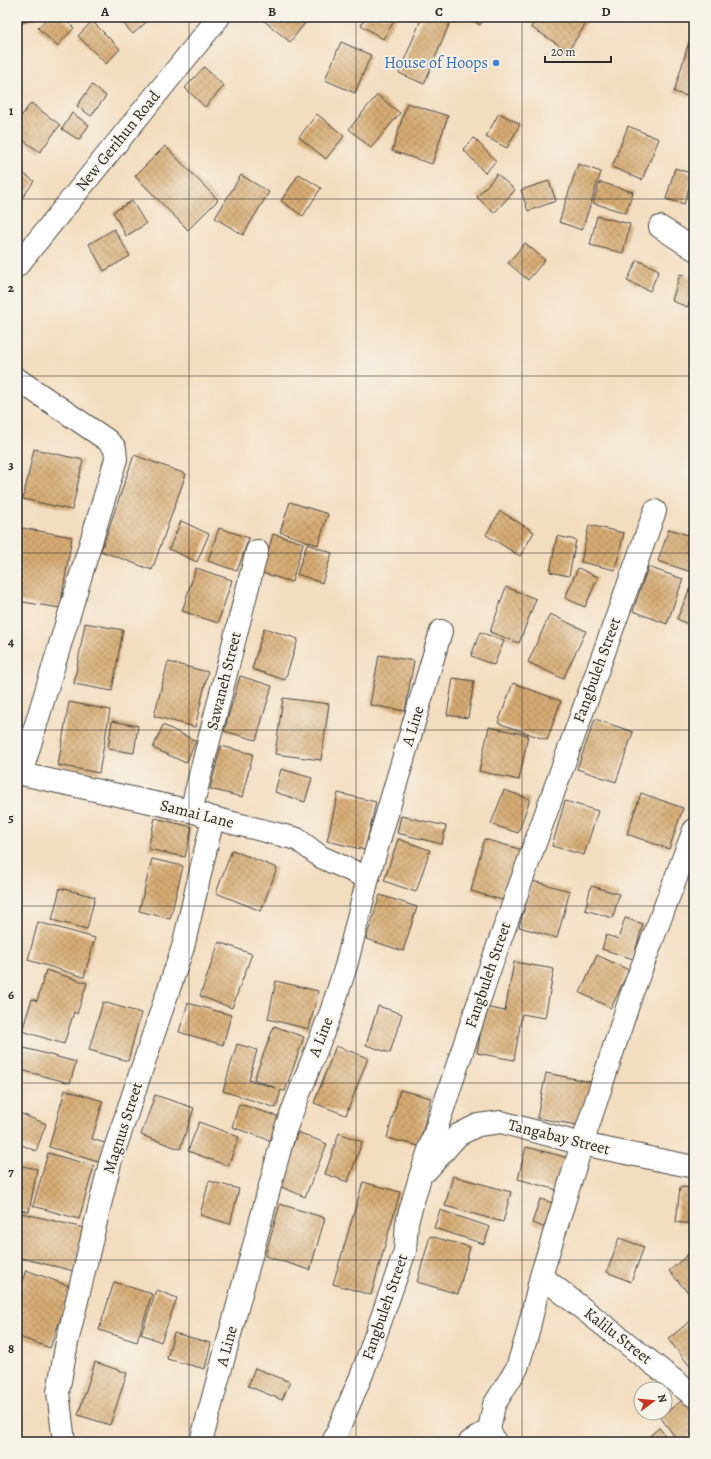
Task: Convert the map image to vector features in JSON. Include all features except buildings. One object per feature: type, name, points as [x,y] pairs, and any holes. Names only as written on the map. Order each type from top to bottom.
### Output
[{"type":"street","name":"New Gerihun Road","points":[[17,266],[219,17]]},
{"type":"street","points":[[660,227],[694,249]]},
{"type":"street","points":[[17,379],[107,440],[115,448],[116,459],[19,774]]},
{"type":"street","name":"Fangbuleh Street","points":[[333,1442],[362,1374],[405,1251],[407,1222],[420,1177],[490,968],[655,511]]},
{"type":"street","name":"Sawaneh Street","points":[[191,811],[257,551]]},
{"type":"street","name":"A Line","points":[[201,1442],[284,1130],[331,1012],[346,966],[368,878],[441,631]]},
{"type":"street","name":"Samai Lane","points":[[19,774],[191,811],[297,839],[321,857],[368,878]]},
{"type":"street","name":"Magnus Street","points":[[64,1442],[58,1392],[67,1342],[110,1163],[183,947],[213,818]]},
{"type":"street","points":[[470,1442],[492,1436],[494,1405],[517,1368],[527,1336],[541,1276],[582,1144],[632,993],[694,830]]},
{"type":"street","name":"Tangabay Street","points":[[420,1177],[458,1135],[478,1125],[501,1122],[582,1144],[694,1167]]},
{"type":"street","name":"Kalilu Street","points":[[541,1276],[694,1396]]},
{"type":"place","name":"House of Hoops","points":[[496,63]]}]
